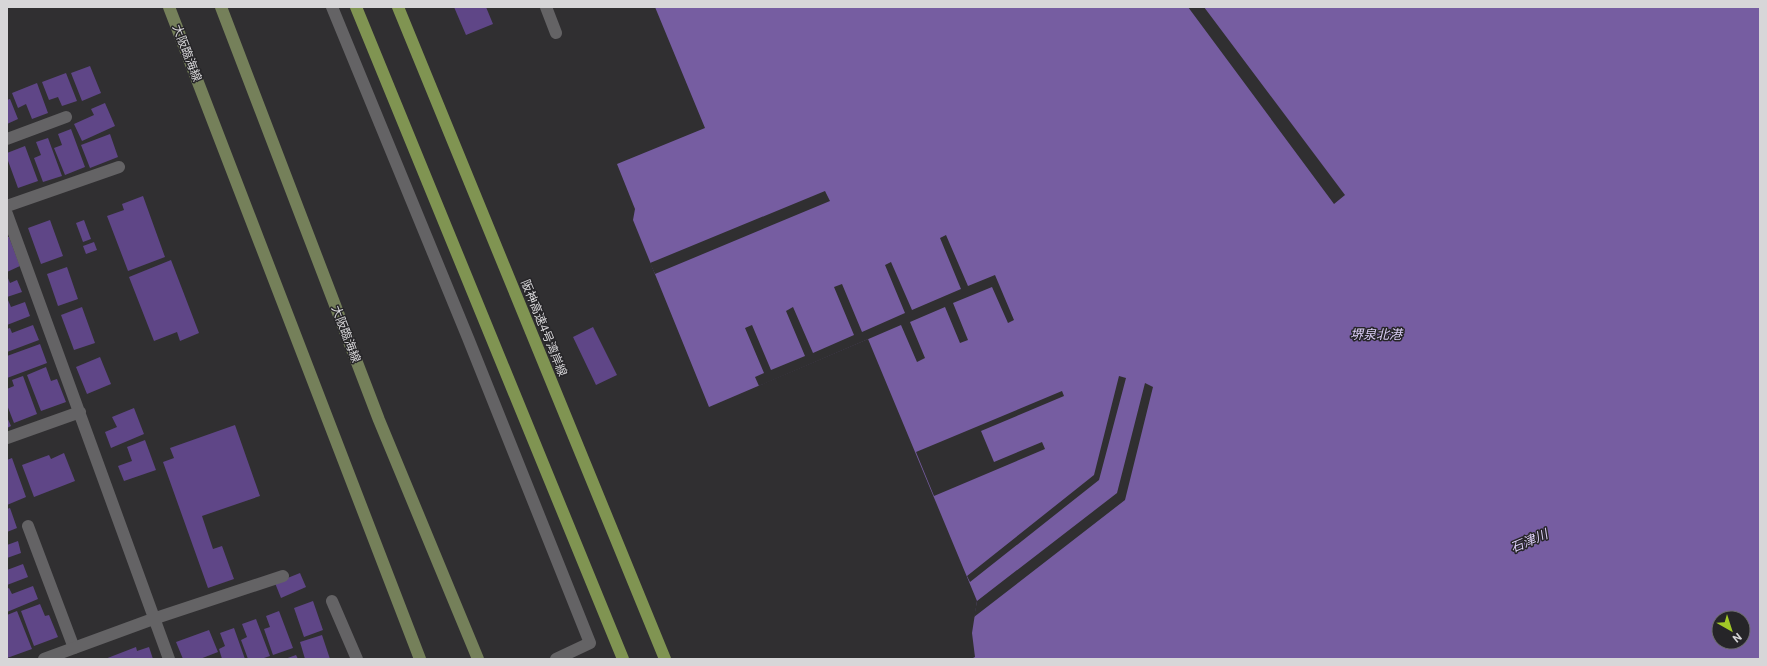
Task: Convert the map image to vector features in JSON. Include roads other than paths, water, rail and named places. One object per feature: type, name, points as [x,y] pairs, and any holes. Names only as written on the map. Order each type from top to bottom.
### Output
[{"type":"highway","points":[[356,7],[623,659]]},
{"type":"highway","name":"阪神高速4号湾岸線","points":[[398,7],[665,659]]},
{"type":"main road","name":"大阪臨海線","points":[[169,7],[420,659]]},
{"type":"main road","name":"大阪臨海線","points":[[221,7],[379,420],[478,659]]},
{"type":"street","points":[[332,7],[468,338],[590,643],[556,659]]},
{"type":"street","points":[[546,7],[556,32]]},
{"type":"street","points":[[7,140],[66,117]]},
{"type":"street","points":[[7,206],[119,167]]},
{"type":"street","points":[[7,214],[80,412],[153,619],[169,659]]},
{"type":"street","points":[[7,438],[80,412]]},
{"type":"street","points":[[28,526],[74,648]]},
{"type":"street","points":[[44,659],[153,619],[283,576]]},
{"type":"street","points":[[332,601],[357,659]]},
{"type":"water","name":"堺泉北港","points":[[655,7],[1760,7],[1760,659],[971,659],[975,657],[972,633],[977,601],[868,339],[709,407],[633,220],[635,209],[617,164],[705,128]]},
{"type":"water label","name":"石津川","points":[[1529,541]]}]
